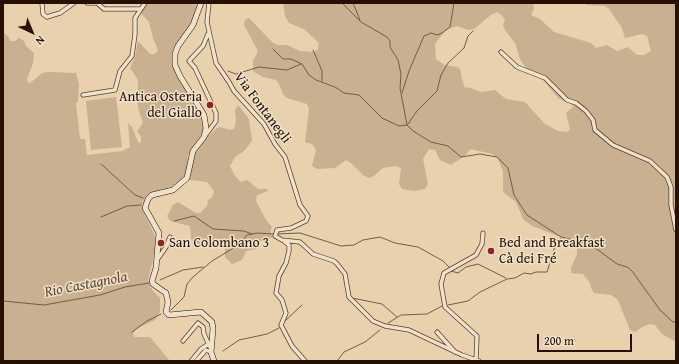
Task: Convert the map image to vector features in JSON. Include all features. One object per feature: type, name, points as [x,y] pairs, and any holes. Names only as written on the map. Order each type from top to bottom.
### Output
[{"type":"street","points":[[42,3],[43,14],[47,17],[60,13],[74,3]]},
{"type":"street","points":[[87,3],[96,3],[104,9],[141,9]]},
{"type":"street","points":[[84,95],[115,90],[120,71],[134,53],[135,18],[145,3]]},
{"type":"street","points":[[200,3],[193,25],[178,46],[175,54],[176,65],[180,76],[204,115],[206,128],[204,137]]},
{"type":"street","name":"Via Fontanegli","points":[[209,3],[207,22],[216,63],[235,93],[264,124],[285,157],[300,205],[308,216],[306,221],[291,228],[276,231],[275,236],[282,240]]},
{"type":"street","points":[[209,33],[203,46],[189,61],[198,74],[216,113],[216,121],[193,151],[187,178],[172,190],[152,195],[145,203],[146,212],[159,230],[156,261],[152,281],[166,293],[168,298],[166,312],[172,315],[194,311],[206,315],[212,322],[213,329],[210,349]]},
{"type":"street","points":[[501,52],[516,67],[545,78],[567,100],[576,103],[586,111],[593,120],[595,130],[613,146],[650,161],[667,177],[671,187],[671,205],[676,230]]},
{"type":"street","points":[[476,360],[477,336],[445,307],[441,284],[444,273],[476,255],[482,244],[484,233]]},
{"type":"street","points":[[156,261],[170,237]]},
{"type":"street","points":[[282,240],[300,242],[313,254],[334,261],[345,274],[349,297],[373,321],[385,326],[409,330],[454,352],[479,361]]},
{"type":"street","points":[[282,240],[289,246],[287,260],[279,276],[276,293],[282,300],[286,313],[281,325],[292,346],[306,361]]},
{"type":"street","points":[[184,341],[198,323],[203,327],[214,361]]},
{"type":"street","points":[[437,332],[454,352]]},
{"type":"street","points":[[191,361],[201,349],[207,345],[210,349]]},
{"type":"street","points":[[196,361],[206,350],[210,349]]},
{"type":"shaded area","points":[[147,3],[195,3],[197,5],[190,28],[173,51],[173,60],[175,71],[203,119],[203,133],[188,155],[187,171],[183,180],[176,185],[149,194],[145,198],[142,205],[143,211],[155,236],[155,250],[148,280],[152,290],[160,298],[160,312],[155,320],[136,329],[133,334],[134,337],[150,337],[170,361],[3,361],[3,32],[8,36],[10,41],[15,41],[19,38],[24,41],[26,46],[34,53],[33,63],[27,79],[29,84],[42,73],[76,73],[79,84],[78,102],[76,103],[80,139],[85,139],[87,155],[123,151],[130,147],[128,123],[132,127],[138,142],[141,143],[141,137],[137,131],[143,123],[138,108],[138,80],[130,68],[135,57],[138,41],[150,54],[155,54],[158,50],[149,22],[141,13]]},
{"type":"shaded area","points":[[283,3],[533,3],[534,8],[531,15],[540,19],[554,32],[591,43],[596,48],[607,45],[617,51],[628,47],[637,55],[644,55],[651,51],[647,36],[642,34],[625,38],[622,28],[609,9],[605,6],[587,5],[584,3],[676,3],[676,342],[662,334],[655,325],[650,324],[644,326],[635,332],[630,330],[618,300],[611,295],[594,293],[590,283],[583,274],[571,273],[571,268],[577,254],[577,248],[569,240],[532,226],[523,219],[516,202],[503,192],[503,171],[497,157],[492,154],[470,149],[466,155],[451,165],[440,160],[435,150],[429,149],[423,159],[428,184],[425,189],[414,191],[402,189],[399,184],[401,168],[396,166],[383,168],[374,176],[369,178],[363,175],[346,160],[335,168],[317,169],[312,166],[316,150],[312,144],[305,142],[309,109],[307,104],[287,98],[283,94],[276,80],[263,77],[253,71],[253,61],[258,51],[244,25],[245,20],[249,18],[273,43],[278,45],[287,45],[300,51],[314,52],[318,49],[319,43],[304,29],[289,23],[285,16]],"holes":[[[498,12],[505,19],[503,25],[505,30],[515,43],[520,59],[526,68],[544,81],[559,99],[570,103],[573,107],[566,113],[570,129],[567,132],[558,131],[545,124],[525,102],[506,99],[495,90],[481,92],[468,87],[465,88],[461,71],[458,67],[444,65],[436,59],[435,44],[446,30],[457,26],[468,30],[474,29],[492,14]]]},
{"type":"shaded area","points":[[116,97],[122,147],[91,150],[86,101]]},
{"type":"shaded area","points":[[238,105],[249,119],[252,141],[244,151],[235,157],[230,166],[235,176],[241,182],[247,180],[258,189],[267,189],[268,191],[257,195],[256,201],[266,220],[272,227],[270,231],[273,237],[260,242],[256,249],[246,251],[242,260],[232,264],[225,257],[225,246],[208,243],[199,245],[193,243],[190,226],[170,221],[167,216],[173,205],[178,202],[196,213],[200,213],[207,206],[208,200],[212,197],[214,191],[207,182],[190,180],[193,156],[200,145],[217,128],[220,127],[230,130],[234,129],[236,122],[235,110]]},
{"type":"waterway","points":[[342,3],[361,22],[387,37],[390,41],[390,47],[398,60],[401,74],[400,88],[407,125],[413,131],[431,142],[448,146],[461,157],[480,154],[497,157],[508,168],[514,195],[527,215],[561,237],[590,244],[617,264],[627,267],[632,271],[660,310],[673,322],[676,322]]},
{"type":"waterway","points":[[353,3],[360,20]]},
{"type":"waterway","points":[[402,93],[409,71],[424,36],[431,33],[437,35],[450,27],[454,3]]},
{"type":"waterway","points":[[408,124],[417,111],[437,91],[441,75],[448,63],[464,48],[468,36],[473,31]]},
{"type":"waterway","points":[[273,49],[283,59],[291,59],[302,64],[309,75],[316,80],[335,87],[344,93],[359,95],[382,118],[399,126],[407,125]]},
{"type":"waterway","points":[[313,50],[322,71],[322,81]]},
{"type":"waterway","points":[[228,71],[236,74],[259,67],[287,70],[301,64]]},
{"type":"waterway","points":[[101,164],[135,195],[143,198]]},
{"type":"waterway","points":[[101,217],[127,206],[141,205]]},
{"type":"waterway","points":[[174,221],[194,216],[213,229],[244,231],[252,234]]},
{"type":"waterway","points":[[171,310],[184,297],[187,284],[193,277],[212,261],[240,244],[247,235],[257,233],[274,234]]},
{"type":"waterway","points":[[276,234],[300,233],[341,246],[354,245],[363,240],[380,237],[395,243],[418,247],[443,261],[449,267]]},
{"type":"waterway","points":[[448,305],[468,301],[480,292],[507,279],[515,278],[524,273],[531,274],[536,272],[547,272],[556,243],[561,238]]},
{"type":"waterway","points":[[451,271],[458,273],[466,267],[478,264],[506,278]]},
{"type":"waterway","name":"Rio Castagnola","points":[[160,280],[183,270],[203,267]]},
{"type":"waterway","name":"Rio Castagnola","points":[[3,301],[44,305],[100,295],[125,287],[149,283]]},
{"type":"waterway","points":[[352,298],[382,304],[397,317]]},
{"type":"waterway","points":[[285,321],[302,305]]},
{"type":"waterway","points":[[388,323],[401,315],[427,314],[442,306]]},
{"type":"waterway","points":[[132,332],[147,321],[161,314]]},
{"type":"waterway","points":[[223,351],[239,340],[267,334],[279,328]]},
{"type":"waterway","points":[[337,361],[344,352],[365,342],[380,330]]},
{"type":"place","name":"Antica Osteria del Giallo","points":[[210,105]]},
{"type":"place","name":"San Colombano 3","points":[[161,243]]},
{"type":"place","name":"Bed and Breakfast Cà dei Fré","points":[[491,251]]}]
